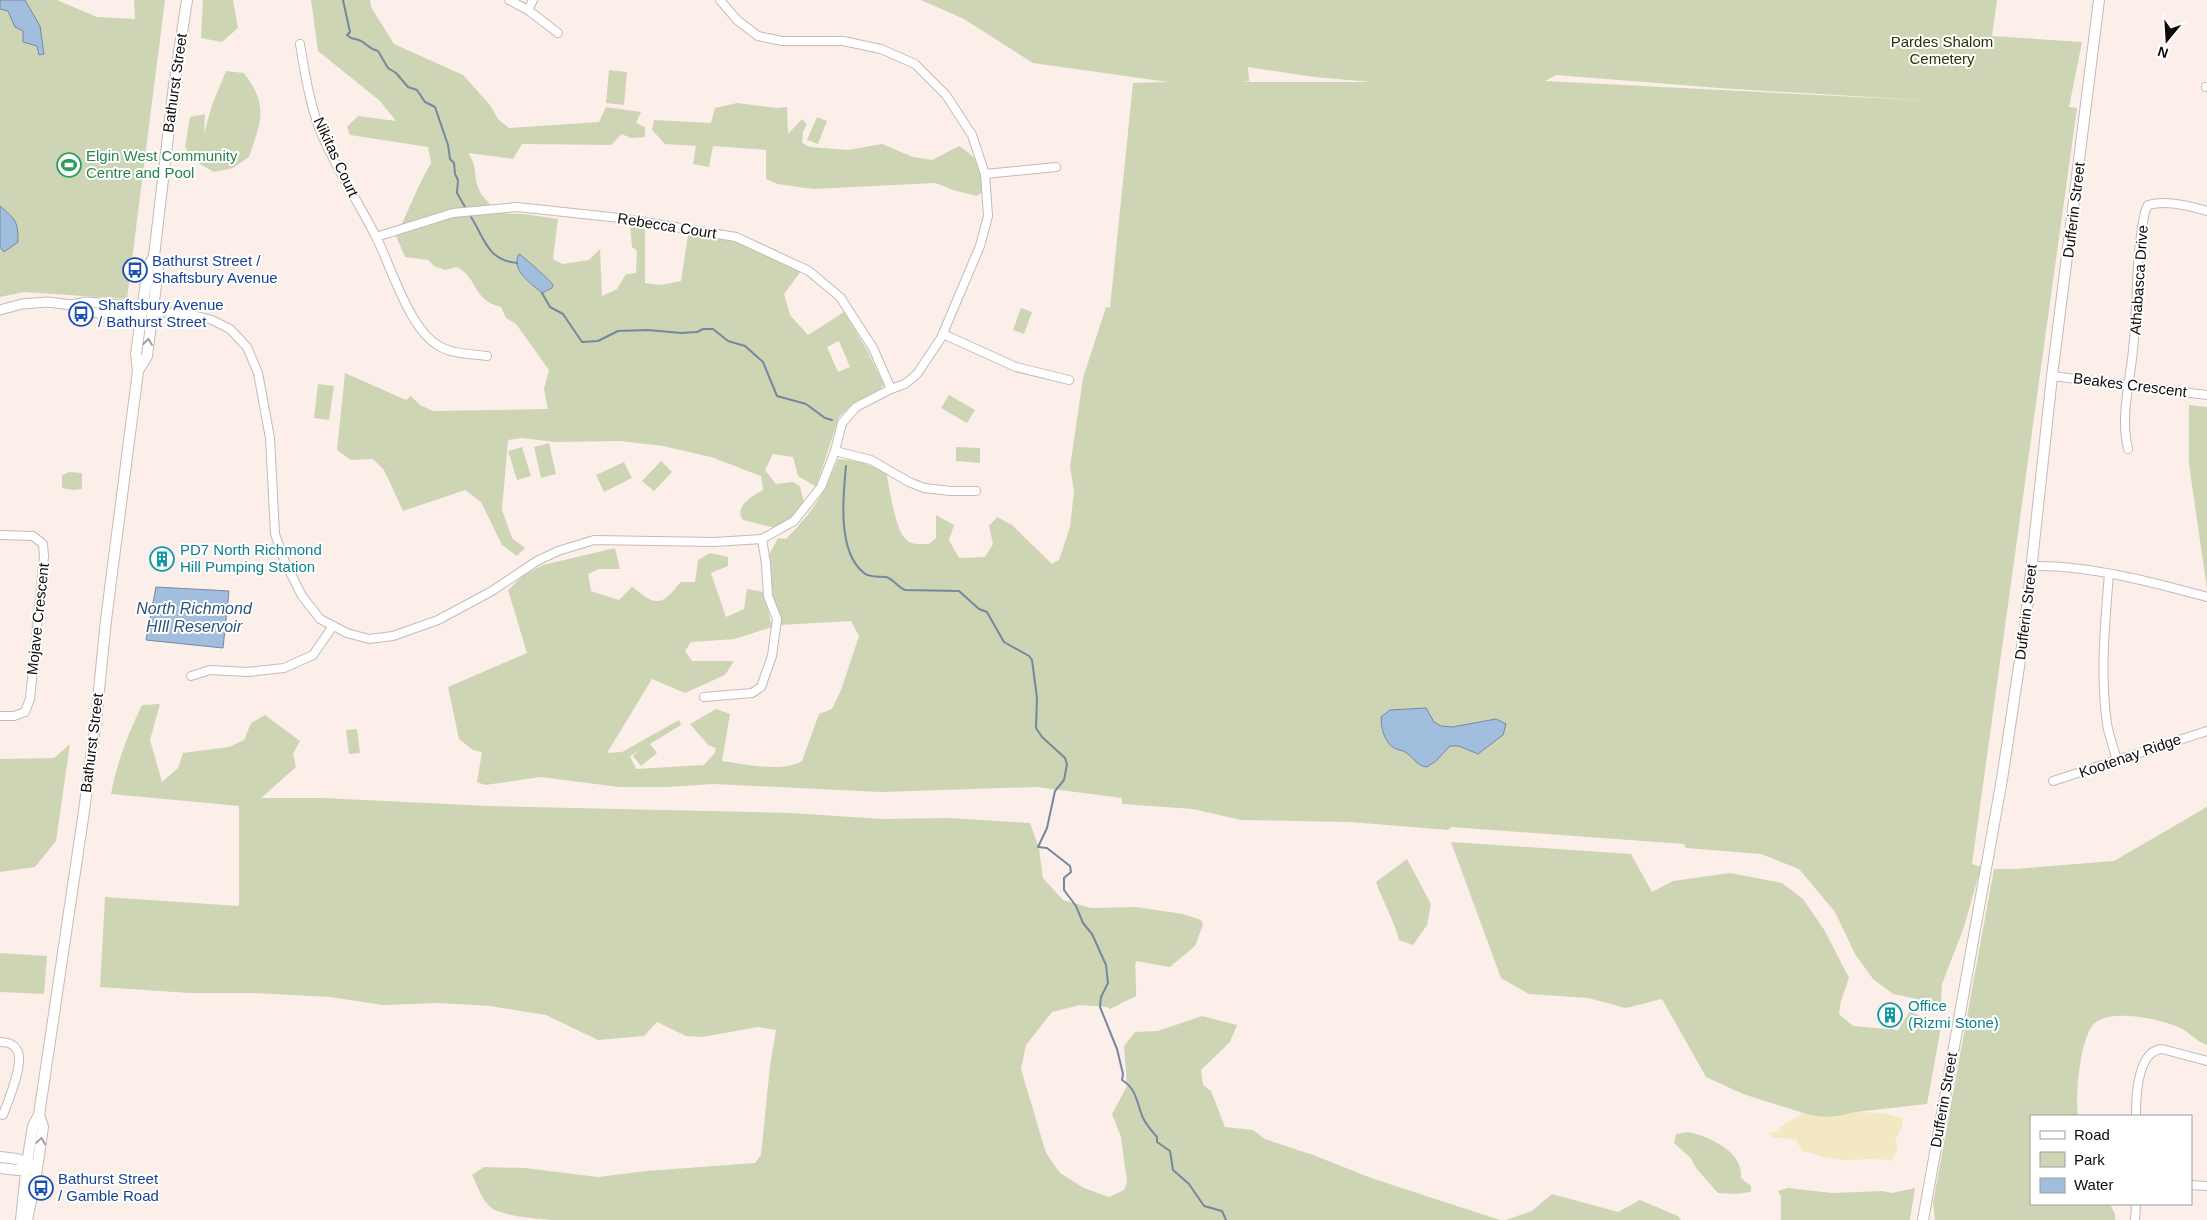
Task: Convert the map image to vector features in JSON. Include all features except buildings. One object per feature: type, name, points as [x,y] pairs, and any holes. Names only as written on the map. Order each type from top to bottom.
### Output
[{"type":"main road","name":"Bathurst Street","points":[[22,1220],[33,1126],[39,1115],[72,897],[138,371],[136,354],[147,311],[148,268],[154,256],[174,85],[187,0]]},
{"type":"main road","name":"Dufferin Street","points":[[1923,1220],[2002,779],[2032,566],[2052,376],[2100,0]]},
{"type":"main road","name":"Bathurst Street","points":[[27,1220],[44,1127],[39,1115]]},
{"type":"main road","points":[[0,1157],[17,1159],[27,1166]]},
{"type":"main road","points":[[0,1168],[27,1166],[38,1168]]},
{"type":"street","points":[[509,0],[528,10],[558,33]]},
{"type":"street","points":[[528,10],[533,0]]},
{"type":"street","points":[[0,310],[30,303],[71,305],[84,311],[131,315],[147,311],[193,315],[212,320],[230,330],[247,347],[258,373],[270,438],[275,534],[285,562],[302,596],[320,619],[347,633],[369,638],[394,636],[438,620],[492,591],[537,561],[558,551],[594,540],[714,542],[762,539],[794,521],[822,488],[835,451],[842,423],[856,407],[891,389],[906,384],[917,374],[943,334],[980,246],[988,216],[985,174],[972,135],[946,95],[915,64],[881,49],[843,41],[782,41],[758,36],[737,20],[720,0]]},
{"type":"street","name":"Nikitas Court","points":[[300,44],[307,86],[321,133],[376,237],[407,308],[424,333],[438,346],[487,356]]},
{"type":"street","points":[[985,174],[1056,167]]},
{"type":"street","name":"Athabasca Drive","points":[[2128,385],[2135,327],[2138,260],[2145,212],[2148,205],[2155,203],[2189,206],[2207,211]]},
{"type":"street","name":"Rebecca Court","points":[[376,237],[453,213],[517,207],[620,218],[736,237],[809,271],[840,297],[873,348],[891,389]]},
{"type":"street","points":[[943,334],[1016,367],[1068,380]]},
{"type":"street","name":"Beakes Crescent","points":[[2052,376],[2207,395]]},
{"type":"street","points":[[2128,385],[2124,433],[2128,449]]},
{"type":"street","points":[[835,451],[871,460],[909,482],[924,488],[951,492],[976,491]]},
{"type":"street","name":"Mojave Crescent","points":[[0,535],[32,536],[43,544],[44,556],[30,699],[25,712],[14,716],[0,716]]},
{"type":"street","points":[[704,697],[752,693],[761,687],[772,656],[777,619],[768,596],[762,539]]},
{"type":"street","points":[[2032,566],[2109,574],[2207,597]]},
{"type":"street","points":[[2109,574],[2103,645],[2104,685],[2107,724],[2117,761]]},
{"type":"street","points":[[191,676],[210,670],[248,672],[284,668],[313,655],[333,626]]},
{"type":"street","name":"Kootenay Ridge","points":[[2053,781],[2207,731]]},
{"type":"street","points":[[0,1042],[9,1043],[17,1048],[19,1054],[16,1078],[3,1115]]},
{"type":"street","points":[[2136,1115],[2136,1098],[2140,1076],[2150,1053],[2162,1049],[2207,1061]]},
{"type":"street","points":[[2192,1185],[2207,1186]]},
{"type":"street","points":[[2135,1220],[2136,1205]]},
{"type":"green space","points":[[0,0],[57,0],[97,17],[135,19],[134,0],[165,0],[127,299],[24,292],[0,297]]},
{"type":"green space","points":[[203,0],[233,0],[238,28],[222,42],[201,38]]},
{"type":"green space","points":[[311,0],[370,0],[371,7],[394,44],[463,75],[490,105],[498,119],[509,128],[599,122],[606,107],[641,112],[636,123],[645,127],[645,137],[630,138],[622,134],[611,145],[522,144],[513,159],[468,153],[473,162],[479,191],[498,213],[524,214],[558,219],[553,259],[562,264],[589,260],[600,249],[602,296],[617,289],[626,274],[636,273],[637,251],[632,247],[631,223],[644,224],[645,227],[645,283],[661,285],[681,281],[688,235],[735,241],[801,271],[784,294],[790,315],[808,335],[844,312],[870,355],[864,359],[870,356],[884,385],[878,391],[852,405],[839,417],[816,487],[798,476],[793,457],[773,454],[765,470],[776,484],[793,482],[800,486],[804,503],[799,515],[775,528],[743,520],[740,510],[742,506],[750,498],[763,490],[761,476],[711,457],[663,446],[620,441],[555,442],[522,438],[508,440],[502,510],[512,538],[525,548],[517,556],[502,545],[481,502],[465,490],[403,511],[384,470],[373,459],[351,460],[337,450],[345,373],[406,400],[411,396],[420,405],[433,411],[548,409],[544,389],[549,370],[516,324],[506,318],[501,307],[492,304],[480,294],[464,272],[457,267],[445,270],[434,266],[428,260],[405,257],[396,236],[431,163],[428,147],[350,135],[347,127],[358,116],[396,121],[380,101],[318,51]],"holes":[[[839,341],[850,367],[838,372],[827,347]]]},
{"type":"green space","name":"Pardes Shalom Cemetery","points":[[921,0],[1997,0],[1992,36],[2082,42],[2069,107],[2077,108],[1972,864],[1981,867],[1964,927],[1942,984],[1941,1004],[1893,994],[1873,979],[1855,954],[1835,912],[1799,869],[1761,854],[1686,848],[1684,844],[1451,827],[1448,830],[1350,822],[1241,820],[1193,809],[1122,804],[1122,798],[1037,787],[881,792],[713,784],[668,787],[619,787],[541,777],[485,785],[477,782],[482,752],[473,750],[459,739],[448,687],[527,653],[508,590],[524,575],[543,565],[615,548],[620,569],[599,569],[588,574],[591,591],[619,600],[632,587],[649,599],[658,601],[669,595],[681,582],[695,582],[698,560],[710,553],[728,557],[728,566],[711,573],[726,617],[744,609],[747,589],[764,592],[772,627],[735,639],[691,642],[685,651],[692,661],[734,661],[725,675],[685,693],[652,679],[607,753],[622,752],[679,720],[681,725],[650,744],[657,753],[641,766],[633,756],[638,751],[630,756],[636,769],[704,765],[714,754],[716,748],[708,745],[690,724],[716,709],[730,714],[722,761],[774,767],[794,765],[802,761],[819,714],[832,709],[841,690],[859,636],[851,621],[779,625],[768,600],[768,557],[778,538],[786,539],[811,511],[838,459],[859,461],[886,472],[900,530],[904,538],[911,543],[929,544],[936,538],[936,515],[954,525],[949,540],[959,558],[985,557],[993,544],[989,526],[997,517],[1012,525],[1052,564],[1059,560],[1070,527],[1074,491],[1070,467],[1083,378],[1106,307],[1110,308],[1133,83],[1168,82],[1033,63],[964,19]],"holes":[[[1248,67],[1314,77],[1372,82],[1243,82],[1249,81]],[[1556,75],[1719,88],[1935,101],[1545,81]]]},
{"type":"green space","points":[[609,70],[627,72],[624,105],[606,103]]},
{"type":"green space","points":[[226,71],[244,73],[252,85],[260,105],[259,123],[249,157],[233,168],[214,172],[193,160],[185,147],[190,117],[205,114],[204,134],[212,105]]},
{"type":"green space","points":[[737,103],[776,108],[787,107],[788,134],[802,119],[807,124],[803,132],[802,143],[810,147],[848,150],[882,144],[913,157],[932,160],[959,146],[972,155],[982,171],[981,193],[977,196],[935,183],[813,189],[777,184],[766,179],[766,150],[713,146],[709,167],[693,164],[696,146],[665,144],[652,130],[654,120],[711,123],[715,108]]},
{"type":"green space","points":[[817,117],[827,121],[818,144],[807,140]]},
{"type":"green space","points":[[1021,308],[1032,312],[1024,334],[1013,330]]},
{"type":"green space","points":[[318,384],[334,386],[329,420],[314,418]]},
{"type":"green space","points":[[949,395],[975,410],[967,423],[941,408]]},
{"type":"green space","points":[[2189,405],[2207,407],[2207,589],[2189,464]]},
{"type":"green space","points":[[549,443],[556,474],[541,478],[534,447]]},
{"type":"green space","points":[[522,447],[531,476],[517,480],[508,451]]},
{"type":"green space","points":[[956,447],[980,448],[980,463],[956,461]]},
{"type":"green space","points":[[661,461],[672,472],[654,491],[642,481]]},
{"type":"green space","points":[[624,462],[632,478],[604,492],[596,475]]},
{"type":"green space","points":[[69,472],[82,473],[82,489],[62,488],[62,475]]},
{"type":"green space","points":[[160,704],[150,740],[162,782],[178,768],[183,753],[229,747],[244,740],[251,723],[265,715],[300,741],[293,754],[296,767],[261,798],[323,798],[489,806],[791,813],[882,819],[949,818],[1030,823],[1039,848],[1043,878],[1063,900],[1091,908],[1136,907],[1183,914],[1201,920],[1203,925],[1195,946],[1170,967],[1136,961],[1136,996],[1110,1009],[1107,1007],[1080,1005],[1052,1012],[1026,1045],[1021,1069],[1046,1153],[1060,1173],[1084,1188],[1109,1197],[1124,1190],[1127,1182],[1121,1137],[1112,1114],[1127,1086],[1124,1046],[1135,1032],[1158,1031],[1202,1016],[1237,1025],[1230,1042],[1201,1070],[1203,1085],[1211,1091],[1225,1127],[1253,1130],[1265,1139],[1313,1155],[1374,1179],[1500,1220],[552,1220],[522,1217],[500,1212],[486,1203],[472,1175],[484,1167],[525,1168],[598,1177],[646,1171],[755,1163],[761,1155],[770,1066],[776,1030],[758,1027],[702,1037],[686,1036],[657,1022],[644,1036],[598,1040],[546,1015],[490,1006],[439,1003],[383,1005],[330,997],[252,993],[189,993],[100,987],[105,897],[239,906],[239,806],[111,794],[124,748],[142,705]]},
{"type":"green space","points":[[357,729],[360,753],[349,754],[346,730]]},
{"type":"green space","points":[[70,744],[56,841],[35,867],[0,872],[0,759],[54,758]]},
{"type":"green space","points":[[2207,807],[2207,1045],[2182,1029],[2147,1018],[2121,1016],[2099,1020],[2092,1026],[2084,1044],[2078,1083],[2078,1115],[2030,1115],[2030,1205],[2110,1205],[2115,1214],[2115,1220],[1935,1220],[1933,1203],[1994,869],[2114,861]]},
{"type":"green space","points":[[1451,842],[1631,854],[1652,892],[1673,881],[1730,873],[1782,883],[1803,899],[1825,931],[1849,978],[1841,1001],[1839,1014],[1853,1026],[1898,1030],[1910,1011],[1941,1027],[1927,1104],[1856,1112],[1833,1118],[1813,1116],[1743,1094],[1706,1077],[1662,999],[1626,1008],[1588,998],[1529,994],[1501,978]]},
{"type":"green space","points":[[1407,859],[1431,904],[1427,925],[1413,945],[1399,940],[1376,882]]},
{"type":"green space","points":[[0,953],[47,956],[44,994],[0,992]]},
{"type":"green space","points":[[1688,1132],[1715,1141],[1731,1153],[1737,1160],[1741,1178],[1751,1186],[1751,1192],[1735,1194],[1718,1193],[1696,1168],[1690,1157],[1674,1143],[1676,1134]]},
{"type":"green space","points":[[1788,1188],[1832,1193],[1882,1191],[1892,1193],[1915,1188],[1910,1220],[1781,1220],[1781,1197],[1778,1191]]},
{"type":"green space","points":[[1552,1194],[1618,1212],[1640,1200],[1678,1216],[1681,1220],[1506,1220],[1532,1211]]},
{"type":"sand","points":[[1856,1112],[1882,1113],[1903,1118],[1895,1143],[1898,1146],[1896,1154],[1891,1161],[1826,1158],[1802,1151],[1796,1140],[1772,1137],[1770,1133],[1780,1131],[1780,1127],[1803,1113],[1829,1117]]},
{"type":"water","points":[[0,0],[25,0],[40,26],[44,54],[39,55],[37,46],[23,42],[23,31],[15,27],[8,11],[0,9]]},
{"type":"water","points":[[0,206],[13,218],[17,225],[18,242],[4,252],[0,247]]},
{"type":"water","points":[[519,254],[548,279],[553,285],[552,288],[542,293],[523,276],[517,265]]},
{"type":"water","name":"North Richmond HIll Reservoir","points":[[156,587],[229,591],[223,648],[146,640]]},
{"type":"water","points":[[1426,708],[1434,722],[1441,726],[1452,727],[1496,719],[1506,724],[1503,735],[1478,754],[1459,746],[1450,746],[1436,761],[1427,767],[1423,766],[1405,752],[1395,749],[1388,742],[1384,734],[1381,717],[1390,710]]},
{"type":"waterway","points":[[343,0],[350,32],[347,35],[362,41],[378,51],[388,68],[396,73],[408,87],[417,90],[425,102],[435,107],[448,145],[450,159],[454,163],[455,174],[458,180],[457,193],[465,207]]},
{"type":"waterway","points":[[471,217],[493,253],[499,258],[517,263]]},
{"type":"waterway","points":[[542,293],[550,307],[563,314],[582,342],[598,341],[618,331],[648,330],[681,333],[713,329],[728,341],[745,346],[763,362],[777,396],[806,404],[825,418],[832,420]]},
{"type":"waterway","points":[[846,466],[843,508],[844,523],[849,552],[855,564],[866,575],[889,578],[905,590],[959,591],[979,609],[987,612],[1004,642],[1029,656],[1032,660],[1037,698],[1036,728],[1042,737],[1065,758],[1067,764],[1064,780],[1055,791],[1047,828],[1038,847],[1047,848],[1070,866],[1071,872],[1064,878],[1064,890],[1076,906],[1083,923],[1092,934],[1106,965],[1108,983],[1101,997],[1100,1007],[1117,1049],[1123,1074],[1122,1080],[1134,1092],[1143,1118],[1157,1137],[1157,1142],[1170,1151],[1173,1170],[1189,1184],[1204,1206],[1222,1211],[1226,1220]]},
{"type":"place","name":"Elgin West Community Centre and Pool","points":[[69,165]]},
{"type":"place","name":"Bathurst Street / Shaftsbury Avenue","points":[[135,270]]},
{"type":"place","name":"Shaftsbury Avenue / Bathurst Street","points":[[81,314]]},
{"type":"place","name":"PD7 North Richmond Hill Pumping Station","points":[[162,559]]},
{"type":"place","name":"Office (Rizmi Stone)","points":[[1890,1015]]},
{"type":"place","name":"Bathurst Street / Gamble Road","points":[[41,1188]]}]
